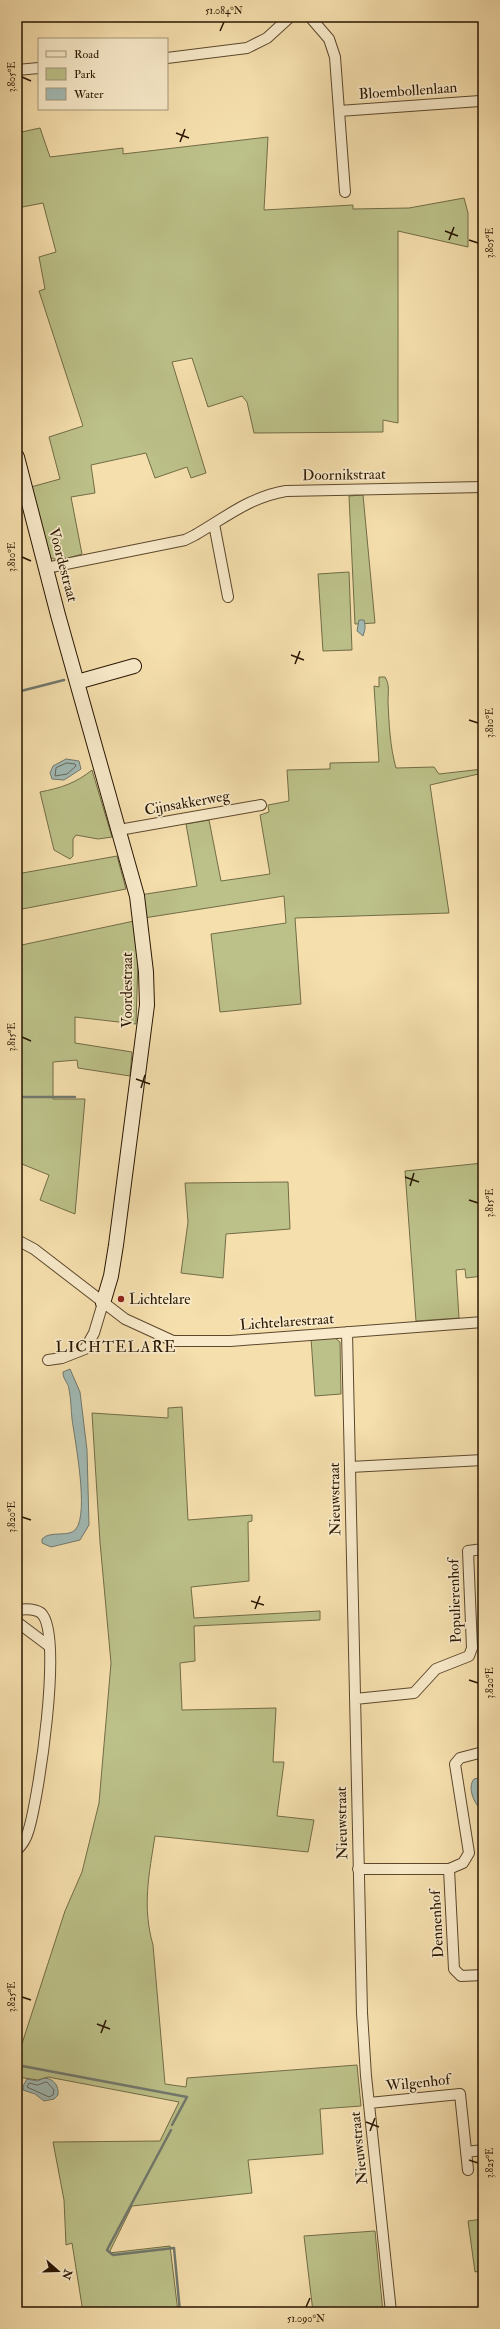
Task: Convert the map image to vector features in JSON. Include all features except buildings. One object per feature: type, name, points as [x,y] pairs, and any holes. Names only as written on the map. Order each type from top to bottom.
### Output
[{"type":"street","points":[[168,58],[247,48],[267,38],[290,17]]},
{"type":"street","name":"Bloembollenlaan","points":[[310,17],[329,39],[335,57],[344,192]]},
{"type":"street","points":[[17,70],[38,68]]},
{"type":"street","name":"Bloembollenlaan","points":[[339,111],[480,101]]},
{"type":"street","name":"Voordestraat","points":[[17,457],[77,682],[137,896],[146,972],[147,1005],[116,1245],[111,1276],[103,1303]]},
{"type":"street","name":"Doornikstraat","points":[[46,568],[185,540],[255,499],[286,491],[483,487]]},
{"type":"street","points":[[214,524],[228,597]]},
{"type":"street","points":[[77,682],[134,666]]},
{"type":"street","name":"Cijnsakkerweg","points":[[119,830],[261,805]]},
{"type":"street","name":"Lichtelarestraat","points":[[17,1240],[34,1249],[125,1319],[173,1340],[230,1340],[483,1322]]},
{"type":"street","points":[[48,1360],[62,1358],[85,1349],[94,1333],[103,1303]]},
{"type":"street","name":"Nieuwstraat","points":[[347,1332],[362,2021],[369,2104],[391,2312]]},
{"type":"street","points":[[350,1466],[483,1460]]},
{"type":"street","name":"Populierenhof","points":[[355,1699],[414,1693],[436,1669],[469,1656],[472,1648],[468,1551],[483,1549]]},
{"type":"street","points":[[17,1610],[29,1609],[40,1613],[47,1623],[50,1689],[46,1732],[28,1833],[17,1850]]},
{"type":"street","points":[[17,1622],[49,1646]]},
{"type":"street","name":"Dennenhof","points":[[358,1869],[449,1869],[463,1863],[469,1852],[455,1764],[460,1758],[483,1752]]},
{"type":"street","name":"Dennenhof","points":[[449,1869],[454,1969],[461,1976],[483,1975]]},
{"type":"street","name":"Wilgenhof","points":[[369,2104],[460,2094],[468,2170]]},
{"type":"street","points":[[466,2152],[483,2150]]},
{"type":"green space","points":[[40,128],[50,157],[123,148],[123,154],[268,137],[264,210],[353,205],[353,209],[409,208],[464,198],[468,213],[468,247],[398,231],[398,423],[383,420],[383,432],[254,433],[247,402],[242,396],[208,407],[192,358],[172,362],[206,473],[191,478],[187,467],[155,478],[146,453],[91,465],[95,493],[71,497],[82,554],[58,560],[50,557],[47,554],[31,487],[60,479],[49,437],[83,426],[39,291],[45,289],[39,257],[56,252],[43,203],[17,208],[17,133]]},
{"type":"green space","points":[[363,495],[375,623],[355,624],[349,496]]},
{"type":"green space","points":[[349,572],[352,650],[323,651],[318,574]]},
{"type":"green space","points":[[379,677],[385,677],[387,680],[390,735],[396,768],[434,767],[439,774],[483,769],[483,773],[430,785],[449,913],[295,918],[301,1004],[220,1012],[211,934],[286,923],[284,896],[144,918],[140,895],[197,886],[186,824],[209,820],[221,881],[270,874],[260,815],[269,812],[268,805],[289,801],[287,770],[330,769],[330,763],[379,762],[374,686],[379,687]]},
{"type":"green space","points":[[92,770],[112,837],[98,839],[76,835],[73,839],[73,856],[70,859],[54,850],[40,792],[55,789],[68,784]]},
{"type":"green space","points":[[117,856],[126,889],[17,910],[17,874]]},
{"type":"green space","points":[[134,921],[138,962],[136,1024],[75,1017],[75,1043],[132,1052],[130,1076],[78,1068],[77,1060],[53,1062],[53,1099],[85,1099],[75,1214],[40,1200],[49,1175],[17,1162],[17,946]]},
{"type":"green space","points":[[483,1163],[483,1276],[466,1278],[465,1269],[456,1270],[459,1318],[416,1321],[405,1171]]},
{"type":"green space","points":[[288,1182],[290,1229],[226,1234],[223,1278],[181,1273],[188,1222],[185,1183]]},
{"type":"green space","points":[[311,1338],[335,1338],[340,1342],[341,1394],[315,1396]]},
{"type":"green space","points":[[182,1407],[188,1520],[252,1515],[252,1521],[248,1522],[249,1581],[191,1587],[194,1618],[320,1611],[320,1620],[194,1626],[195,1661],[180,1663],[182,1710],[276,1708],[273,1762],[284,1762],[277,1816],[314,1820],[308,1852],[155,1836],[147,1904],[153,1945],[165,2084],[186,2087],[187,2078],[357,2065],[361,2106],[320,2109],[323,2154],[248,2160],[252,2193],[132,2206],[109,2253],[170,2246],[178,2312],[83,2312],[72,2243],[66,2245],[64,2200],[53,2142],[160,2141],[179,2102],[48,2077],[38,2080],[17,2077],[17,2059],[65,1911],[82,1872],[99,1803],[111,1663],[100,1542],[92,1413],[168,1418],[168,1408]]},
{"type":"green space","points":[[483,2219],[483,2270],[475,2272],[468,2221]]},
{"type":"green space","points":[[375,2231],[383,2312],[313,2312],[304,2236]]},
{"type":"water","points":[[359,620],[364,620],[365,622],[363,636],[357,631]]},
{"type":"water","points":[[66,759],[79,761],[81,769],[64,780],[52,779],[50,773],[53,766]]},
{"type":"water","points":[[70,1369],[80,1392],[87,1450],[89,1525],[80,1540],[51,1547],[42,1543],[42,1539],[45,1536],[73,1532],[80,1520],[80,1476],[70,1396],[63,1375],[63,1372]]},
{"type":"water","points":[[483,1777],[483,1809],[481,1809],[478,1807],[472,1795],[471,1786],[474,1779]]},
{"type":"water","points":[[45,2078],[53,2081],[57,2086],[58,2095],[54,2099],[44,2101],[35,2094],[23,2090],[23,2086],[27,2079],[37,2081]]},
{"type":"waterway","points":[[17,694],[21,691],[64,680]]},
{"type":"waterway","points":[[17,1097],[75,1097]]},
{"type":"waterway","points":[[17,2065],[187,2097],[172,2125]]},
{"type":"waterway","points":[[171,2130],[107,2250],[113,2255],[174,2248],[180,2312]]},
{"type":"place","name":"Lichtelare","points":[[121,1299]]},
{"type":"district","name":"LICHTELARE","points":[[116,1347]]}]
